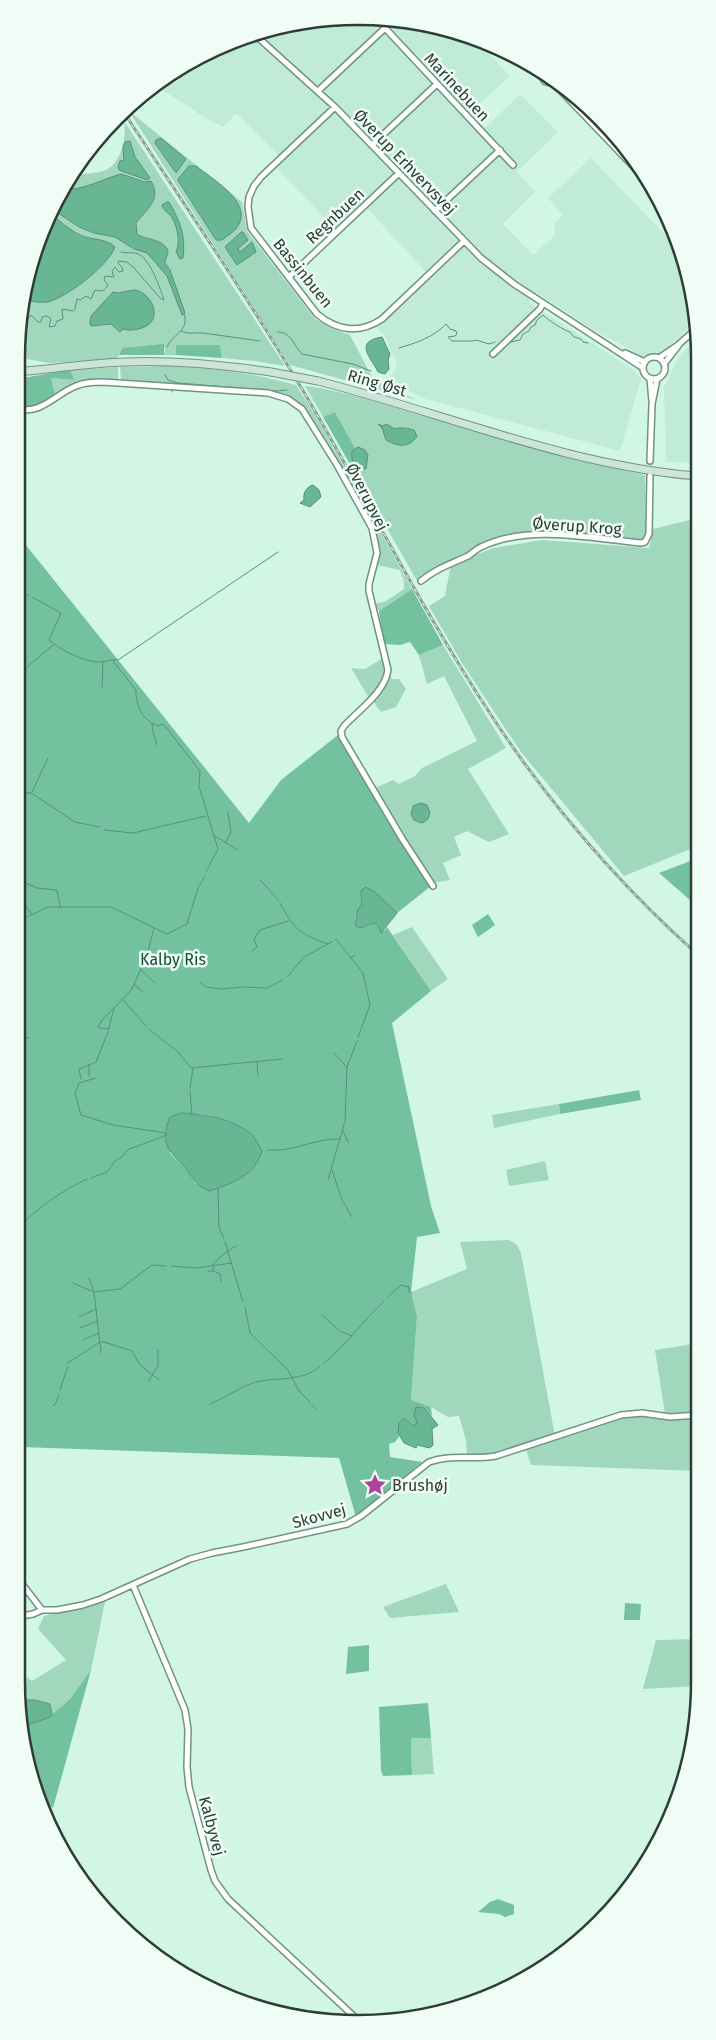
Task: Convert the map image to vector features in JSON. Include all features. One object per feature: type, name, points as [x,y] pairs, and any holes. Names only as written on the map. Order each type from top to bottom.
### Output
[{"type":"main road","name":"Ring Øst","points":[[25,371],[84,364],[193,362],[271,372],[318,380],[366,393],[576,456],[656,472],[691,475]]},
{"type":"main road","name":"Ring Øst","points":[[25,375],[43,370]]},
{"type":"street","name":"Marinebuen","points":[[318,91],[385,28],[513,164]]},
{"type":"street","name":"Øverup Erhvervsvej","points":[[261,40],[335,107],[491,267],[643,368]]},
{"type":"street","points":[[372,145],[437,84]]},
{"type":"street","name":"Bassinbuen","points":[[335,107],[261,177],[249,197],[248,207],[251,228],[317,314],[327,322],[340,328],[362,329],[382,319],[464,241]]},
{"type":"street","points":[[435,211],[500,150]]},
{"type":"street","name":"Regnbuen","points":[[289,278],[399,173]]},
{"type":"street","points":[[493,354],[540,309],[543,303]]},
{"type":"street","points":[[659,358],[690,334]]},
{"type":"street","points":[[664,364],[659,358],[653,357],[645,362],[644,374],[650,379],[657,379],[663,375],[664,364],[678,345]]},
{"type":"street","name":"Øverup Erhvervsvej","points":[[613,348],[645,362]]},
{"type":"street","points":[[650,379],[652,404],[650,461]]},
{"type":"street","points":[[652,404],[657,379]]},
{"type":"street","name":"Øverupvej","points":[[25,409],[38,408],[77,385],[103,382],[268,393],[288,398],[302,409],[367,517],[377,553],[369,591],[388,670],[387,676],[380,689],[344,726],[341,731],[342,737],[403,840],[433,886]]},
{"type":"street","name":"Øverup Krog","points":[[421,581],[437,569],[469,556],[479,548],[517,536],[543,534],[645,542],[649,534],[650,476]]},
{"type":"street","name":"Skovvej","points":[[25,1615],[42,1610],[57,1610],[83,1605],[197,1557],[346,1524],[361,1516],[425,1465],[438,1459],[496,1456],[632,1412],[670,1417],[691,1416]]},
{"type":"street","name":"Kalbyvej","points":[[134,1585],[185,1710],[188,1730],[187,1767],[189,1787],[215,1881],[228,1899],[352,2015]]},
{"type":"street","points":[[25,1588],[42,1610]]},
{"type":"shaded area","points":[[336,26],[380,26],[423,31],[486,50],[510,76],[470,113],[485,128],[520,94],[558,132],[517,172],[535,192],[503,224],[533,255],[554,236],[555,223],[563,215],[548,198],[591,158],[669,238],[673,251],[685,293],[689,327],[663,352],[642,356],[592,329],[536,292],[528,302],[632,369],[641,379],[620,451],[422,398],[389,380],[397,365],[386,338],[372,322],[381,316],[426,272],[367,208],[340,234],[276,167],[283,160],[236,113],[224,127],[207,119],[162,89],[211,59],[272,36],[293,31]]},
{"type":"shaded area","points":[[132,114],[242,202],[247,231],[315,319],[333,329],[350,335],[373,379],[417,400],[290,365]],"holes":[[[241,233],[248,240],[238,249],[240,252],[238,265],[225,247]]]},
{"type":"shaded area","points":[[124,122],[285,366],[222,358],[220,345],[176,345],[176,355],[164,355],[165,348],[122,348],[117,359],[49,363],[25,359],[31,293],[50,231],[80,174],[103,171],[114,163],[121,150]]},
{"type":"shaded area","points":[[161,138],[186,159],[176,173],[155,143],[156,140]]},
{"type":"shaded area","points":[[130,141],[135,157],[150,178],[147,180],[119,170],[120,161],[124,160],[123,147],[125,142]]},
{"type":"shaded area","points":[[189,166],[196,166],[228,191],[239,207],[241,215],[238,227],[222,240],[216,240],[179,182],[178,179]]},
{"type":"shaded area","points":[[121,174],[145,182],[151,181],[155,193],[154,199],[136,223],[137,234],[159,242],[166,248],[168,252],[165,263],[170,270],[185,313],[182,315],[167,276],[147,253],[134,249],[115,237],[94,233],[79,227],[58,213],[71,189]]},
{"type":"shaded area","points":[[169,202],[176,216],[183,236],[183,258],[180,259],[176,252],[178,238],[176,228],[172,218],[162,205]]},
{"type":"shaded area","points":[[56,218],[78,234],[87,238],[102,240],[115,247],[105,263],[68,293],[48,302],[30,301],[31,293],[36,272]]},
{"type":"shaded area","points":[[243,232],[248,240],[238,249],[240,252],[252,242],[256,252],[237,265],[225,247]]},
{"type":"shaded area","points":[[133,290],[145,295],[153,306],[153,319],[149,324],[135,330],[123,329],[120,332],[111,324],[91,326],[91,316],[113,292]]},
{"type":"shaded area","points":[[382,337],[390,354],[388,360],[389,369],[385,374],[378,372],[366,351],[368,342]]},
{"type":"shaded area","points":[[690,344],[691,463],[666,462],[664,387],[678,358]]},
{"type":"shaded area","points":[[168,366],[233,372],[296,385],[316,416],[412,589],[379,611],[375,604],[386,601],[404,589],[404,581],[400,570],[377,565],[379,550],[374,528],[309,414],[296,400],[278,393],[121,380],[120,367]]},
{"type":"shaded area","points":[[118,367],[118,381],[85,382],[71,386],[55,395],[51,378],[73,380],[70,370]]},
{"type":"shaded area","points":[[305,386],[364,398],[575,460],[645,475],[646,537],[640,541],[551,533],[517,534],[479,547],[419,584],[355,473],[355,448],[335,412],[323,417]]},
{"type":"shaded area","points":[[378,424],[383,426],[386,424],[395,429],[414,430],[417,436],[407,445],[394,444],[386,440],[382,428]]},
{"type":"shaded area","points":[[358,447],[365,450],[368,455],[366,469],[359,468],[353,461],[352,451]]},
{"type":"shaded area","points":[[313,485],[319,490],[321,497],[310,507],[300,503],[304,500],[307,489]]},
{"type":"shaded area","points":[[691,520],[691,849],[624,876],[521,752],[462,663],[429,606],[445,596],[451,564],[494,548],[542,540],[649,548],[653,529]]},
{"type":"shaded area","points":[[443,645],[506,748],[468,769],[509,834],[489,842],[467,831],[454,837],[461,855],[443,863],[450,880],[433,883],[373,789],[393,780],[399,784],[415,776],[422,768],[477,741],[444,676],[427,684],[419,655]]},
{"type":"shaded area","points":[[383,658],[385,671],[383,680],[369,698],[351,668],[365,669]]},
{"type":"shaded area","points":[[390,676],[392,679],[399,679],[406,689],[396,707],[381,712],[372,700],[382,690]]},
{"type":"shaded area","points":[[420,803],[427,805],[430,812],[428,819],[422,823],[414,820],[411,814],[413,806]]},
{"type":"shaded area","points":[[365,887],[375,892],[397,913],[381,933],[379,927],[374,923],[360,928],[355,925],[358,909],[362,905],[361,891]]},
{"type":"shaded area","points":[[412,927],[448,979],[431,991],[393,935]]},
{"type":"shaded area","points":[[559,1104],[560,1114],[494,1128],[492,1115]]},
{"type":"shaded area","points":[[182,1113],[219,1118],[245,1129],[262,1151],[259,1160],[248,1173],[234,1182],[209,1191],[199,1185],[172,1154],[166,1143],[170,1117]]},
{"type":"shaded area","points":[[545,1161],[549,1180],[509,1186],[506,1170]]},
{"type":"shaded area","points":[[509,1240],[517,1245],[521,1253],[555,1436],[493,1455],[467,1457],[466,1440],[459,1416],[448,1417],[431,1407],[411,1400],[417,1316],[411,1292],[467,1269],[460,1242]]},
{"type":"shaded area","points":[[691,1344],[691,1412],[665,1414],[655,1350]]},
{"type":"shaded area","points":[[416,1407],[424,1408],[438,1425],[432,1429],[433,1445],[430,1448],[417,1445],[416,1448],[404,1443],[398,1433],[399,1423],[405,1418],[413,1426],[417,1423],[414,1413]]},
{"type":"shaded area","points":[[632,1414],[691,1416],[691,1471],[531,1465],[526,1449]]},
{"type":"shaded area","points":[[446,1584],[459,1612],[390,1618],[383,1607]]},
{"type":"shaded area","points":[[105,1602],[91,1670],[70,1699],[52,1715],[50,1704],[35,1700],[26,1702],[25,1676],[32,1681],[66,1660],[38,1629],[44,1616]]},
{"type":"shaded area","points":[[691,1639],[691,1686],[643,1689],[656,1640]]},
{"type":"shaded area","points":[[26,1700],[50,1704],[52,1715],[28,1724]]},
{"type":"shaded area","points":[[411,1738],[431,1738],[434,1774],[412,1775]]},
{"type":"green space","points":[[164,344],[164,355],[119,355],[122,348]]},
{"type":"green space","points":[[176,345],[220,345],[222,358],[176,355]]},
{"type":"green space","points":[[70,370],[74,380],[51,378],[55,395],[37,406],[28,407],[25,407],[25,378]]},
{"type":"green space","points":[[335,412],[355,448],[351,454],[355,473],[323,417]]},
{"type":"green space","name":"Kalby Ris","points":[[25,544],[249,823],[281,780],[338,735],[431,886],[397,913],[375,892],[361,891],[362,905],[358,909],[355,920],[365,927],[374,923],[384,931],[387,927],[431,991],[392,1023],[431,1206],[440,1233],[417,1237],[411,1292],[417,1316],[411,1400],[431,1407],[432,1416],[424,1408],[414,1413],[417,1423],[413,1426],[406,1418],[398,1433],[399,1437],[395,1442],[389,1444],[390,1457],[422,1462],[356,1517],[339,1458],[25,1447]],"holes":[[[183,1113],[207,1115],[231,1122],[196,1184],[189,1173],[170,1153],[170,1117]]]},
{"type":"green space","points":[[412,589],[443,645],[419,655],[410,642],[400,645],[384,644],[379,611]]},
{"type":"green space","points":[[691,861],[691,901],[659,873]]},
{"type":"green space","points":[[488,914],[495,925],[478,937],[472,925]]},
{"type":"green space","points":[[639,1090],[641,1100],[560,1114],[559,1104]]},
{"type":"green space","points":[[625,1603],[641,1604],[640,1620],[624,1620]]},
{"type":"green space","points":[[369,1645],[369,1671],[346,1674],[348,1647]]},
{"type":"green space","points":[[91,1670],[53,1808],[48,1805],[36,1768],[28,1724],[48,1718],[70,1699]]},
{"type":"green space","points":[[428,1703],[431,1738],[411,1738],[412,1775],[383,1776],[381,1770],[379,1707]]},
{"type":"green space","points":[[498,1899],[514,1905],[514,1914],[505,1917],[499,1914],[478,1912],[490,1902]]},
{"type":"waterway","points":[[28,320],[31,315],[38,322],[41,322],[42,317],[47,316],[51,319],[49,327],[55,326],[57,321],[63,319],[62,309],[73,311],[77,299],[80,300],[86,296],[91,299],[95,290],[104,290],[108,285],[104,280],[105,276],[114,277],[112,271],[115,267],[119,272],[123,271],[118,263],[119,261],[127,262],[134,268],[160,298],[164,300],[155,276],[144,258],[136,253],[121,252]]},
{"type":"waterway","points":[[167,347],[183,328],[185,324],[184,314]]},
{"type":"waterway","points":[[511,342],[520,340],[523,334],[529,331],[543,315],[556,325],[570,332],[574,337],[588,343]]},
{"type":"waterway","points":[[399,348],[430,336],[446,324],[450,329],[456,331],[457,334],[455,336],[448,337],[452,341],[476,340],[489,344],[495,342]]},
{"type":"waterway","points":[[181,331],[260,341]]},
{"type":"waterway","points":[[277,332],[282,332],[289,336],[302,354],[353,364],[371,371]]},
{"type":"waterway","points":[[165,375],[168,380],[178,383],[276,391],[287,390]]},
{"type":"waterway","points":[[32,597],[61,613],[49,640],[54,644],[72,655],[86,660],[99,662],[118,660],[278,552]]},
{"type":"waterway","points":[[25,594],[29,596]]},
{"type":"waterway","points":[[27,667],[53,645]]},
{"type":"waterway","points":[[113,661],[136,690],[137,701],[144,716],[153,724],[165,726],[200,771],[199,786],[218,849],[206,872]]},
{"type":"waterway","points":[[102,687],[103,662]]},
{"type":"waterway","points":[[152,724],[157,745]]},
{"type":"waterway","points":[[32,792],[48,758]]},
{"type":"waterway","points":[[25,793],[31,793],[75,822],[100,827]]},
{"type":"waterway","points":[[226,842],[231,832],[228,812]]},
{"type":"waterway","points":[[104,830],[133,833],[206,816]]},
{"type":"waterway","points":[[213,835],[238,850]]},
{"type":"waterway","points":[[25,918],[48,907],[111,907],[167,934],[187,924],[198,888],[205,876]]},
{"type":"waterway","points":[[260,880],[278,900]]},
{"type":"waterway","points":[[25,883],[37,888],[57,890],[60,907]]},
{"type":"waterway","points":[[280,903],[298,930],[328,944]]},
{"type":"waterway","points":[[25,905],[32,914]]},
{"type":"waterway","points":[[252,951],[257,947],[254,940],[260,930],[288,921]]},
{"type":"waterway","points":[[148,951],[154,928]]},
{"type":"waterway","points":[[335,940],[351,958],[355,955]]},
{"type":"waterway","points":[[287,977],[304,957],[332,942]]},
{"type":"waterway","points":[[81,1079],[79,1069],[96,1062],[108,1032],[114,1008],[132,989],[147,955]]},
{"type":"waterway","points":[[351,958],[363,973],[370,1005],[358,1037]]},
{"type":"waterway","points":[[141,970],[155,983]]},
{"type":"waterway","points":[[200,982],[206,987],[222,989],[242,987],[267,988],[283,980]]},
{"type":"waterway","points":[[134,984],[143,992]]},
{"type":"waterway","points":[[123,1000],[146,1026]]},
{"type":"waterway","points":[[109,1028],[98,1027],[114,1008]]},
{"type":"waterway","points":[[149,1029],[178,1052],[191,1068],[282,1059]]},
{"type":"waterway","points":[[25,1036],[29,1038]]},
{"type":"waterway","points":[[328,1180],[345,1121],[347,1067],[357,1041]]},
{"type":"waterway","points":[[334,1053],[347,1067]]},
{"type":"waterway","points":[[257,1062],[258,1076]]},
{"type":"waterway","points":[[89,1065],[89,1076]]},
{"type":"waterway","points":[[190,1088],[193,1068]]},
{"type":"waterway","points":[[96,1078],[79,1083],[75,1093],[81,1115],[113,1125],[166,1133]]},
{"type":"waterway","points":[[190,1091],[192,1115]]},
{"type":"waterway","points":[[343,1131],[348,1142]]},
{"type":"waterway","points":[[91,1178],[107,1172],[127,1150],[167,1135]]},
{"type":"waterway","points":[[267,1150],[285,1149],[330,1139],[340,1139]]},
{"type":"waterway","points":[[332,1170],[342,1200],[352,1217]]},
{"type":"waterway","points":[[25,1221],[52,1200],[87,1179]]},
{"type":"waterway","points":[[218,1188],[219,1228],[224,1239]]},
{"type":"waterway","points":[[225,1242],[243,1302]]},
{"type":"waterway","points":[[212,1265],[226,1252],[236,1246]]},
{"type":"waterway","points":[[171,1266],[196,1268],[232,1263]]},
{"type":"waterway","points":[[73,1283],[94,1292],[120,1289],[152,1265],[166,1266]]},
{"type":"waterway","points":[[208,1271],[213,1271],[214,1267]]},
{"type":"waterway","points":[[213,1271],[220,1274],[221,1282]]},
{"type":"waterway","points":[[89,1278],[94,1292],[101,1353]]},
{"type":"waterway","points":[[388,1297],[401,1285],[409,1287],[409,1292],[412,1293]]},
{"type":"waterway","points":[[323,1364],[384,1301]]},
{"type":"waterway","points":[[245,1307],[250,1333],[288,1370],[299,1391],[310,1402]]},
{"type":"waterway","points":[[79,1317],[96,1309]]},
{"type":"waterway","points":[[322,1315],[340,1331],[352,1336]]},
{"type":"waterway","points":[[80,1328],[98,1321]]},
{"type":"waterway","points":[[83,1340],[99,1333]]},
{"type":"waterway","points":[[68,1363],[100,1342],[104,1342],[132,1351],[140,1365],[159,1380]]},
{"type":"waterway","points":[[148,1382],[158,1366],[158,1350]]},
{"type":"waterway","points":[[60,1390],[68,1366]]},
{"type":"waterway","points":[[210,1404],[256,1382],[298,1377],[306,1375],[320,1366]]},
{"type":"waterway","points":[[53,1405],[55,1405],[59,1394]]},
{"type":"waterway","points":[[312,1405],[316,1409]]},
{"type":"railway","points":[[128,118],[269,335],[337,449],[446,643],[515,751],[588,843],[641,901],[691,948]]},
{"type":"place","name":"Brushøj","points":[[375,1485]]}]
